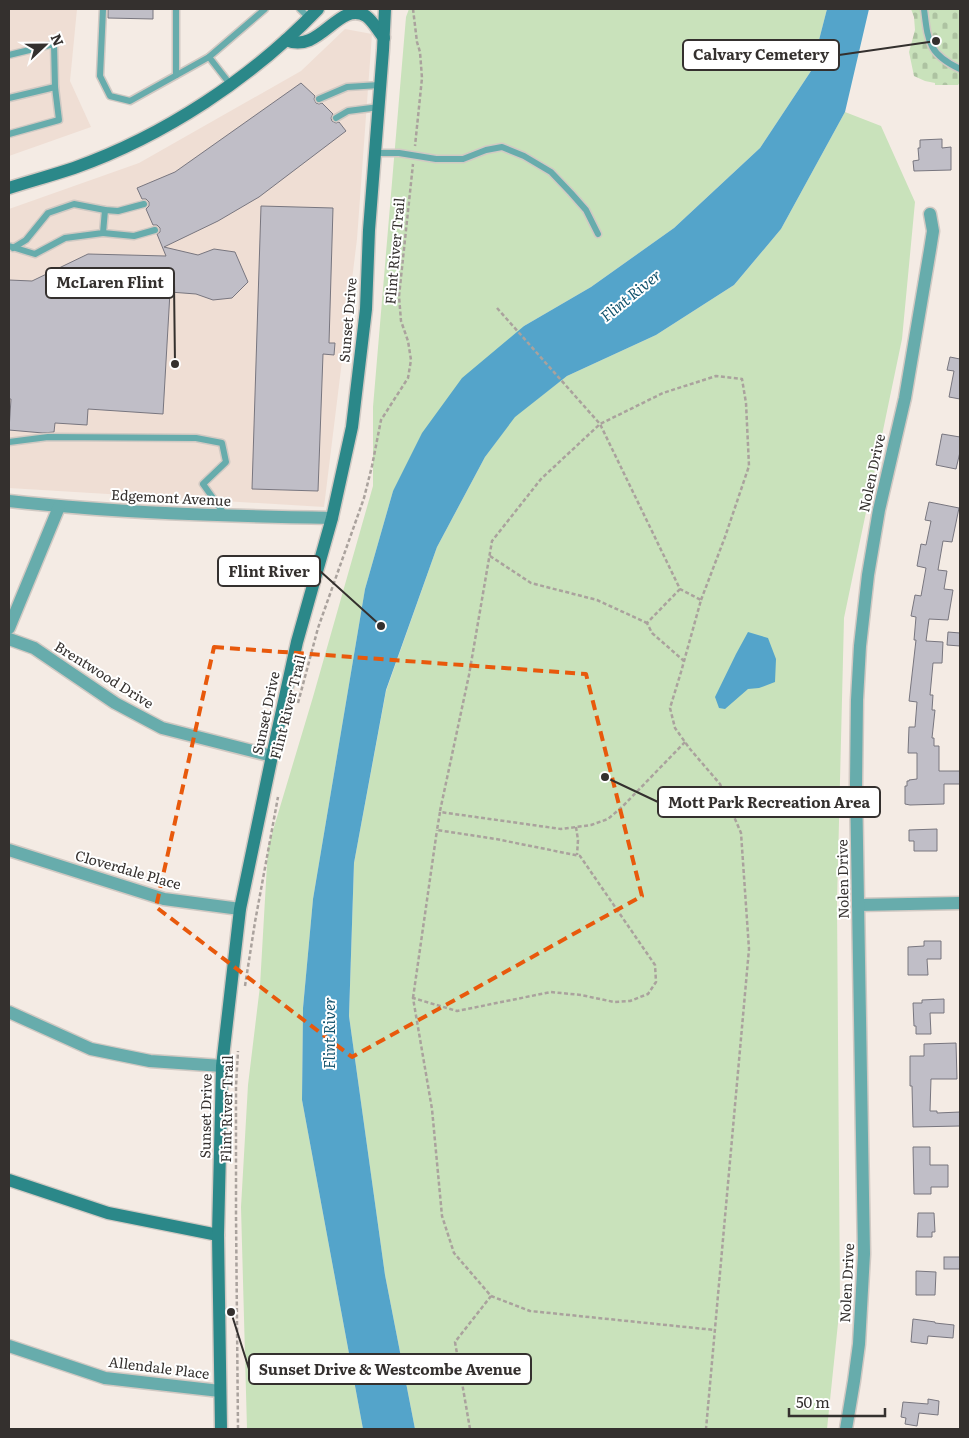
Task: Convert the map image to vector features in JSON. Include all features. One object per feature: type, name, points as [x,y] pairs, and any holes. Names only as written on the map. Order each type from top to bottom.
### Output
[{"type":"street","name":"Sunset Drive","points":[[221,1429],[218,1235],[222,1066],[240,909],[297,642],[332,518],[352,427],[366,310],[385,9]]},
{"type":"street","points":[[9,188],[74,168],[105,155],[164,127],[205,103],[286,40],[309,12]]},
{"type":"street","points":[[286,40],[296,43],[306,41],[323,31],[338,18],[353,12],[360,13],[369,18],[384,38]]},
{"type":"street","name":"Nolen Drive","points":[[846,1429],[858,1353],[863,1273],[864,1200],[856,738],[862,626],[868,574],[879,510],[905,398],[930,250],[933,231],[930,214]]},
{"type":"street","name":"Edgemont Avenue","points":[[9,501],[59,507],[226,516],[332,518]]},
{"type":"street","points":[[9,628],[59,507]]},
{"type":"street","name":"Brentwood Drive","points":[[9,640],[34,648],[115,703],[162,728],[272,756]]},
{"type":"street","name":"Cloverdale Place","points":[[9,850],[164,899],[240,909]]},
{"type":"street","points":[[858,905],[960,903]]},
{"type":"street","points":[[9,1012],[91,1049],[150,1061],[222,1066]]},
{"type":"street","points":[[9,1180],[108,1213],[218,1235]]},
{"type":"street","name":"Allendale Place","points":[[9,1346],[105,1378],[220,1391]]},
{"type":"lane","points":[[103,9],[100,76],[110,96],[130,101],[209,57],[264,9]]},
{"type":"lane","points":[[176,9],[176,75]]},
{"type":"lane","points":[[924,9],[928,37],[934,50],[946,62],[960,69]]},
{"type":"lane","points":[[9,55],[54,44],[54,87],[59,120],[9,134]]},
{"type":"lane","points":[[209,57],[230,84]]},
{"type":"lane","points":[[319,99],[347,87],[380,85]]},
{"type":"lane","points":[[9,98],[54,87]]},
{"type":"lane","points":[[336,118],[348,112],[378,107]]},
{"type":"lane","points":[[375,153],[399,153],[436,160],[464,159],[486,150],[502,147],[524,156],[551,172],[586,210],[598,234]]},
{"type":"lane","points":[[11,247],[26,240],[48,213],[74,204],[118,211],[144,204]]},
{"type":"lane","points":[[103,234],[106,210]]},
{"type":"lane","points":[[11,247],[35,254],[65,238],[103,234],[134,236],[155,230]]},
{"type":"lane","points":[[9,442],[48,437],[196,438],[222,443],[226,462],[203,484],[226,516]]},
{"type":"path","name":"Flint River Trail","points":[[298,703],[318,628],[364,498],[381,420],[408,378],[411,360],[408,341],[401,321],[399,296],[422,78],[413,9]]},
{"type":"path","points":[[497,308],[600,424],[680,589],[702,600]]},
{"type":"path","points":[[706,1429],[715,1330],[749,949],[741,833],[720,784],[675,728],[670,708],[702,600],[749,466],[746,402],[742,379],[716,376],[663,393],[600,424],[541,479],[492,541],[468,675],[440,812],[413,998],[432,1109],[442,1216],[454,1253],[491,1296],[530,1311],[715,1330]]},
{"type":"path","points":[[490,556],[531,583],[597,600],[647,623],[652,633],[684,661]]},
{"type":"path","points":[[647,623],[680,589]]},
{"type":"path","points":[[440,812],[561,829],[591,825],[608,819],[622,807],[685,742]]},
{"type":"path","points":[[245,988],[279,789]]},
{"type":"path","points":[[576,827],[577,855]]},
{"type":"path","points":[[413,998],[456,1012],[551,992],[581,995],[614,1002],[630,1001],[648,994],[656,982],[655,965],[580,856],[496,839],[437,830]]},
{"type":"path","name":"Flint River Trail","points":[[238,1050],[236,1086],[236,1195],[238,1429]]},
{"type":"path","points":[[470,1429],[455,1342],[491,1296]]},
{"type":"highlighted area","points":[[214,647],[586,674],[642,896],[352,1057],[156,907]]},
{"type":"shaded area","points":[[9,9],[77,9],[70,81],[91,127],[9,156]]},
{"type":"shaded area","points":[[345,29],[372,34],[357,239],[324,507],[9,488],[9,209],[139,163],[301,71]]},
{"type":"green space","points":[[409,9],[827,9],[811,71],[760,148],[674,228],[591,287],[524,326],[393,491],[365,589],[313,899],[303,1008],[302,1100],[363,1429],[247,1429],[241,1207],[248,1085],[260,986],[268,847],[373,486],[373,407],[406,17]]},
{"type":"green space","points":[[911,9],[960,9],[960,82],[958,85],[935,85],[935,83],[914,76],[909,52],[915,30]]},
{"type":"green space","points":[[845,112],[881,126],[915,202],[902,339],[844,618],[837,903],[840,1304],[827,1429],[415,1429],[385,1275],[349,1016],[354,863],[386,691],[437,547],[485,457],[515,416],[567,376],[656,335],[734,285],[781,229]]},
{"type":"water","points":[[827,9],[869,9],[845,112],[781,229],[734,285],[656,335],[567,376],[515,417],[485,457],[437,547],[386,690],[354,863],[349,1016],[385,1275],[415,1429],[363,1429],[302,1100],[303,1008],[313,899],[365,589],[393,491],[422,433],[462,378],[524,326],[591,287],[674,228],[760,148],[811,71]]},
{"type":"water","points":[[748,632],[768,638],[776,659],[775,682],[759,688],[748,689],[725,709],[719,708],[715,697]]},
{"type":"building","points":[[108,9],[153,9],[153,19],[108,18]]},
{"type":"building","points":[[301,83],[315,96],[316,103],[322,103],[333,114],[332,121],[339,122],[346,131],[259,197],[218,221],[164,247],[198,255],[214,249],[235,252],[248,282],[232,298],[213,300],[196,294],[170,292],[163,414],[88,409],[87,425],[55,423],[54,432],[43,433],[9,430],[11,399],[9,399],[9,280],[32,281],[88,254],[166,256],[157,234],[160,232],[160,228],[157,225],[153,225],[146,209],[149,206],[149,202],[146,199],[142,199],[137,188],[175,172]]},
{"type":"building","points":[[942,139],[942,148],[951,147],[951,170],[914,171],[913,161],[919,160],[918,148],[920,148],[920,140]]},
{"type":"building","points":[[261,206],[333,208],[329,343],[335,343],[334,355],[323,354],[318,491],[252,489]]},
{"type":"building","points":[[950,357],[960,359],[960,399],[949,397],[954,371],[947,370]]},
{"type":"building","points":[[942,434],[960,437],[960,452],[956,469],[936,465]]},
{"type":"building","points":[[929,502],[959,508],[952,542],[943,541],[938,570],[947,571],[944,589],[953,590],[948,620],[929,619],[926,641],[943,642],[942,663],[933,663],[930,695],[933,695],[932,710],[935,710],[932,738],[934,738],[934,746],[939,746],[939,771],[960,771],[960,784],[944,784],[944,804],[910,805],[905,804],[905,786],[907,786],[907,781],[917,779],[917,753],[908,753],[909,727],[915,727],[917,702],[909,701],[916,640],[914,640],[916,617],[911,616],[915,595],[921,596],[926,568],[917,566],[921,544],[926,545],[931,521],[925,520]]},
{"type":"building","points":[[948,632],[960,633],[960,646],[947,645]]},
{"type":"building","points":[[937,829],[937,851],[914,851],[914,841],[909,841],[909,830]]},
{"type":"building","points":[[924,941],[941,941],[941,959],[927,959],[928,975],[908,975],[908,947],[924,946]]},
{"type":"building","points":[[944,999],[944,1013],[930,1013],[931,1034],[916,1034],[913,1003],[922,1003],[922,1000]]},
{"type":"building","points":[[956,1043],[957,1079],[931,1079],[930,1111],[937,1111],[937,1113],[960,1112],[960,1126],[913,1127],[910,1056],[924,1056],[924,1044]]},
{"type":"building","points":[[913,1147],[930,1147],[930,1165],[948,1165],[948,1187],[931,1187],[931,1194],[914,1194]]},
{"type":"building","points":[[918,1213],[934,1213],[935,1232],[932,1232],[932,1237],[917,1237]]},
{"type":"building","points":[[944,1257],[960,1257],[960,1269],[944,1269]]},
{"type":"building","points":[[916,1271],[936,1272],[935,1295],[916,1295]]},
{"type":"building","points":[[913,1319],[954,1325],[953,1338],[928,1336],[927,1344],[911,1342]]},
{"type":"building","points":[[928,1399],[939,1401],[938,1415],[919,1413],[917,1426],[905,1424],[906,1418],[901,1417],[903,1402],[928,1404]]},
{"type":"place","name":"Calvary Cemetery","points":[[936,41]]},
{"type":"place","name":"McLaren Flint","points":[[175,364]]},
{"type":"place","name":"Flint River","points":[[381,626]]},
{"type":"place","name":"Mott Park Recreation Area","points":[[605,777]]},
{"type":"place","name":"Sunset Drive & Westcombe Avenue","points":[[231,1312]]}]
